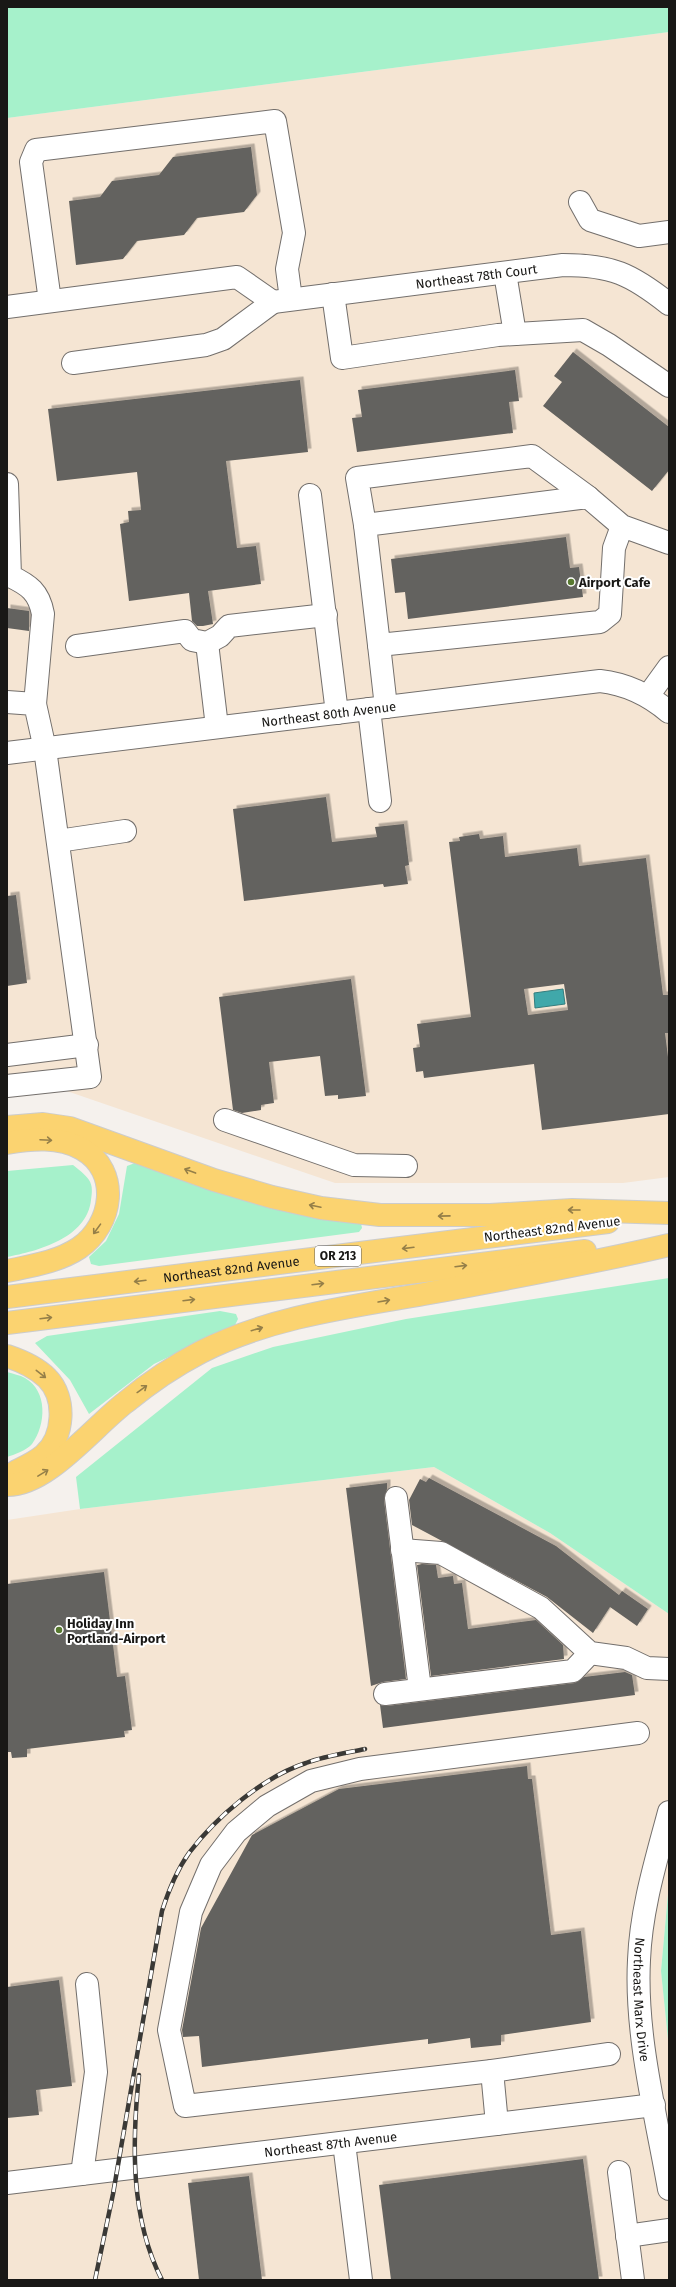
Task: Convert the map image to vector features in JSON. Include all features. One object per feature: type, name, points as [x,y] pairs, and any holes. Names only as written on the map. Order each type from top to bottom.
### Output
[{"type":"main road","points":[[7,1127],[43,1124],[70,1128],[214,1180],[272,1197],[321,1208],[380,1215],[490,1215],[572,1210],[669,1214]]},
{"type":"main road","points":[[7,1143],[42,1140],[66,1143],[81,1148],[101,1168],[108,1186],[109,1200],[100,1224],[80,1247],[48,1262],[7,1271]]},
{"type":"main road","name":"Northeast 82nd Avenue","points":[[7,1297],[669,1214]]},
{"type":"main road","name":"Northeast 82nd Avenue","points":[[7,1323],[669,1241]]},
{"type":"main road","points":[[7,1485],[19,1485],[51,1469],[125,1402],[164,1373],[201,1352],[244,1333],[320,1313],[579,1266],[669,1245]]},
{"type":"main road","points":[[7,1356],[24,1362],[48,1379],[57,1396],[61,1421],[54,1443],[44,1454],[7,1477]]},
{"type":"street","points":[[50,301],[31,162],[36,150],[275,121],[294,233],[282,300],[223,339],[206,345],[73,363]]},
{"type":"street","points":[[580,202],[590,220],[639,236],[669,232]]},
{"type":"street","name":"Northeast 78th Court","points":[[282,300],[563,265],[589,265],[604,267],[635,280],[669,304]]},
{"type":"street","points":[[505,273],[515,334]]},
{"type":"street","points":[[7,307],[237,277],[282,300]]},
{"type":"street","points":[[332,294],[342,358],[515,334],[583,330],[609,345],[669,386]]},
{"type":"street","points":[[380,801],[377,708],[379,645],[365,525],[357,478],[532,456],[588,497],[622,526],[669,543]]},
{"type":"street","points":[[7,484],[10,576],[29,585],[41,603],[43,614],[35,704],[45,749],[87,1045],[90,1077],[7,1086]]},
{"type":"street","points":[[310,495],[337,713]]},
{"type":"street","points":[[365,525],[588,497]]},
{"type":"street","points":[[379,645],[600,622],[610,614],[614,548],[622,526]]},
{"type":"street","points":[[77,646],[185,630],[192,640],[207,644],[220,636],[229,626],[326,615]]},
{"type":"street","points":[[207,644],[217,727]]},
{"type":"street","points":[[648,696],[669,666]]},
{"type":"street","name":"Northeast 80th Avenue","points":[[7,753],[600,681],[628,686],[648,696],[669,712]]},
{"type":"street","points":[[7,702],[35,704]]},
{"type":"street","points":[[58,841],[125,832]]},
{"type":"street","points":[[7,1055],[87,1045]]},
{"type":"street","points":[[225,1120],[354,1165],[406,1166]]},
{"type":"street","points":[[396,1498],[420,1689]]},
{"type":"street","points":[[402,1550],[441,1553],[541,1608],[590,1653],[626,1658],[647,1668],[669,1669]]},
{"type":"street","points":[[385,1694],[574,1671],[590,1653]]},
{"type":"street","points":[[609,2054],[492,2071],[185,2106],[169,2030],[191,1912],[199,1892],[211,1865],[236,1832],[266,1806],[311,1781],[360,1769],[638,1732]]},
{"type":"street","name":"Northeast Marx Drive","points":[[669,1812],[648,1890],[642,1919],[639,1960],[639,1992],[643,2036],[669,2189]]},
{"type":"street","points":[[82,2174],[96,2072],[87,1984]]},
{"type":"street","points":[[492,2071],[497,2124]]},
{"type":"street","name":"Northeast 87th Avenue","points":[[7,2183],[654,2105]]},
{"type":"street","points":[[344,2142],[361,2280]]},
{"type":"street","points":[[619,2172],[634,2280]]},
{"type":"street","points":[[627,2236],[669,2230]]},
{"type":"shaded area","points":[[669,32],[669,1177],[623,1183],[335,1183],[55,1087],[7,1092],[7,118]]},
{"type":"shaded area","points":[[434,1467],[550,1533],[669,1614],[669,1883],[661,1971],[669,2049],[669,2280],[7,2280],[7,1520],[80,1509]]},
{"type":"green space","points":[[7,7],[669,7],[669,32],[7,118]]},
{"type":"green space","points":[[135,1163],[228,1196],[286,1210],[361,1223],[362,1228],[359,1232],[99,1266],[91,1264],[89,1257],[106,1241],[119,1214],[127,1166]]},
{"type":"green space","points":[[73,1165],[87,1178],[92,1187],[88,1213],[81,1224],[71,1233],[46,1246],[33,1251],[7,1257],[7,1171]]},
{"type":"green space","points":[[669,1278],[669,1614],[550,1533],[434,1467],[80,1509],[76,1477],[212,1368],[273,1347],[406,1319]]},
{"type":"green space","points":[[220,1311],[236,1314],[238,1319],[235,1325],[154,1364],[89,1414],[70,1380],[35,1343],[47,1336]]},
{"type":"green space","points":[[7,1372],[25,1378],[38,1391],[41,1400],[42,1418],[37,1436],[32,1444],[17,1454],[7,1457]]},
{"type":"green space","points":[[669,1883],[669,2049],[661,1971]]},
{"type":"water","points":[[563,989],[565,1004],[535,1008],[534,993]]},
{"type":"building","points":[[251,147],[257,195],[244,212],[197,218],[184,235],[137,241],[123,259],[76,265],[69,201],[100,197],[112,181],[159,175],[173,157]]},
{"type":"building","points":[[573,352],[669,427],[669,470],[652,491],[543,406],[562,382],[554,376]]},
{"type":"building","points":[[515,370],[519,401],[509,402],[513,433],[357,452],[352,418],[362,417],[358,390]]},
{"type":"building","points":[[300,380],[308,452],[226,461],[237,548],[256,546],[261,584],[208,591],[213,624],[203,626],[197,626],[192,621],[189,593],[129,601],[120,524],[129,522],[128,511],[141,510],[137,472],[57,481],[48,409]]},
{"type":"building","points":[[566,537],[570,568],[579,567],[583,597],[408,619],[405,592],[395,593],[391,559]]},
{"type":"building","points":[[7,608],[29,611],[29,631],[7,628]]},
{"type":"building","points":[[326,797],[332,842],[377,837],[375,827],[404,824],[409,865],[405,866],[408,884],[384,887],[383,884],[244,901],[233,809]]},
{"type":"building","points":[[479,834],[480,839],[503,836],[505,857],[577,848],[579,866],[646,858],[663,995],[669,995],[669,1033],[665,1033],[669,1065],[669,1114],[542,1130],[534,1064],[424,1078],[423,1071],[416,1072],[413,1048],[420,1047],[417,1024],[471,1017],[449,842],[460,841],[459,837]],"holes":[[[564,984],[568,1010],[528,1015],[524,989]]]},
{"type":"building","points":[[16,895],[27,983],[7,986],[7,896]]},
{"type":"building","points":[[351,979],[366,1096],[338,1099],[338,1095],[325,1096],[320,1056],[269,1062],[274,1103],[261,1105],[261,1110],[242,1113],[233,1110],[219,997]]},
{"type":"building","points":[[429,1478],[556,1546],[619,1595],[622,1591],[648,1609],[637,1626],[610,1607],[593,1633],[547,1597],[412,1525],[409,1500],[420,1479],[426,1482]]},
{"type":"building","points":[[387,1483],[384,1500],[406,1679],[383,1682],[371,1686],[346,1488]]},
{"type":"building","points":[[417,1565],[436,1565],[438,1578],[453,1576],[454,1584],[462,1583],[468,1629],[536,1620],[563,1645],[564,1659],[431,1676]]},
{"type":"building","name":"Holiday Inn Portland-Airport","points":[[104,1572],[117,1677],[125,1676],[132,1730],[124,1731],[125,1737],[27,1749],[27,1757],[12,1758],[11,1752],[7,1752],[7,1584]]},
{"type":"building","points":[[625,1672],[632,1675],[635,1695],[383,1728],[380,1705],[387,1706],[575,1683],[584,1677]]},
{"type":"building","points":[[527,1766],[528,1779],[532,1779],[551,1935],[581,1931],[591,2022],[501,2035],[501,2045],[471,2048],[470,2038],[428,2044],[428,2039],[202,2067],[199,2036],[183,2037],[182,2030],[201,1928],[252,1835],[339,1789]]},
{"type":"building","points":[[59,1980],[72,2086],[36,2090],[39,2115],[7,2118],[7,1987]]},
{"type":"building","points":[[583,2159],[599,2280],[391,2280],[379,2185]]},
{"type":"building","points":[[249,2176],[262,2280],[199,2280],[188,2183]]},
{"type":"railway","points":[[95,2280],[113,2194],[162,1911],[177,1874],[189,1853],[200,1839],[227,1812],[257,1788],[290,1769],[306,1763],[365,1749]]},
{"type":"railway","points":[[139,2075],[135,2127],[136,2179],[139,2206],[144,2231],[162,2280]]},
{"type":"place","name":"Airport Cafe","points":[[571,582]]},
{"type":"place","name":"Holiday Inn Portland-Airport","points":[[59,1630]]}]
